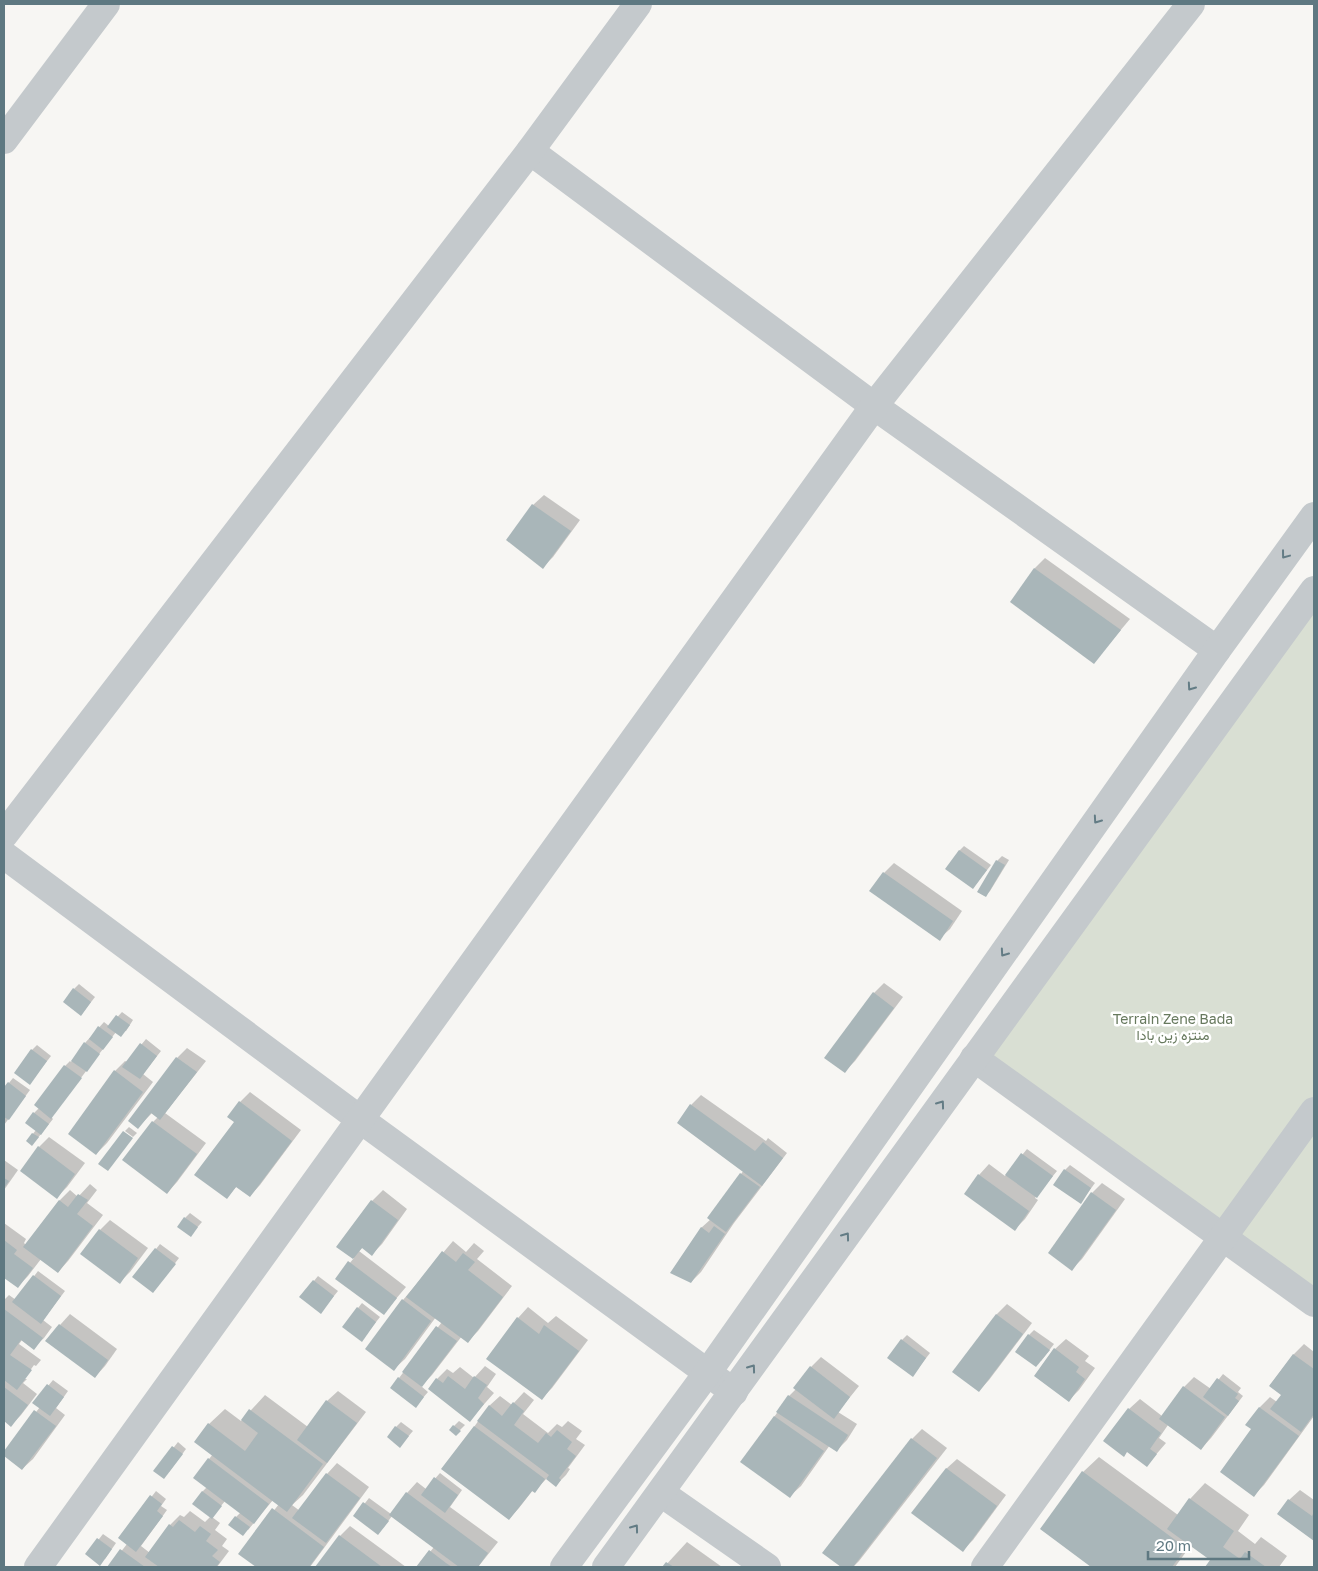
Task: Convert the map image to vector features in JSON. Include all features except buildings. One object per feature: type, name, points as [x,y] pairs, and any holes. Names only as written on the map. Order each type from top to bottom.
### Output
[{"type":"street","points":[[4,140],[106,4]]},
{"type":"street","points":[[4,836],[530,151],[638,4]]},
{"type":"street","points":[[38,1567],[874,406],[1191,4]]},
{"type":"street","points":[[530,151],[874,406],[1217,650]]},
{"type":"street","points":[[564,1567],[708,1372],[1217,650],[1314,516]]},
{"type":"street","points":[[606,1567],[1314,590]]},
{"type":"street","points":[[4,855],[361,1120],[734,1392]]},
{"type":"street","points":[[974,1058],[1314,1303]]},
{"type":"street","points":[[985,1567],[1314,1111]]},
{"type":"street","points":[[661,1493],[767,1567]]},
{"type":"green space","name":"Terrain Zene Bada منتزه زين بادا","points":[[1314,589],[1314,1303],[974,1058]]}]
